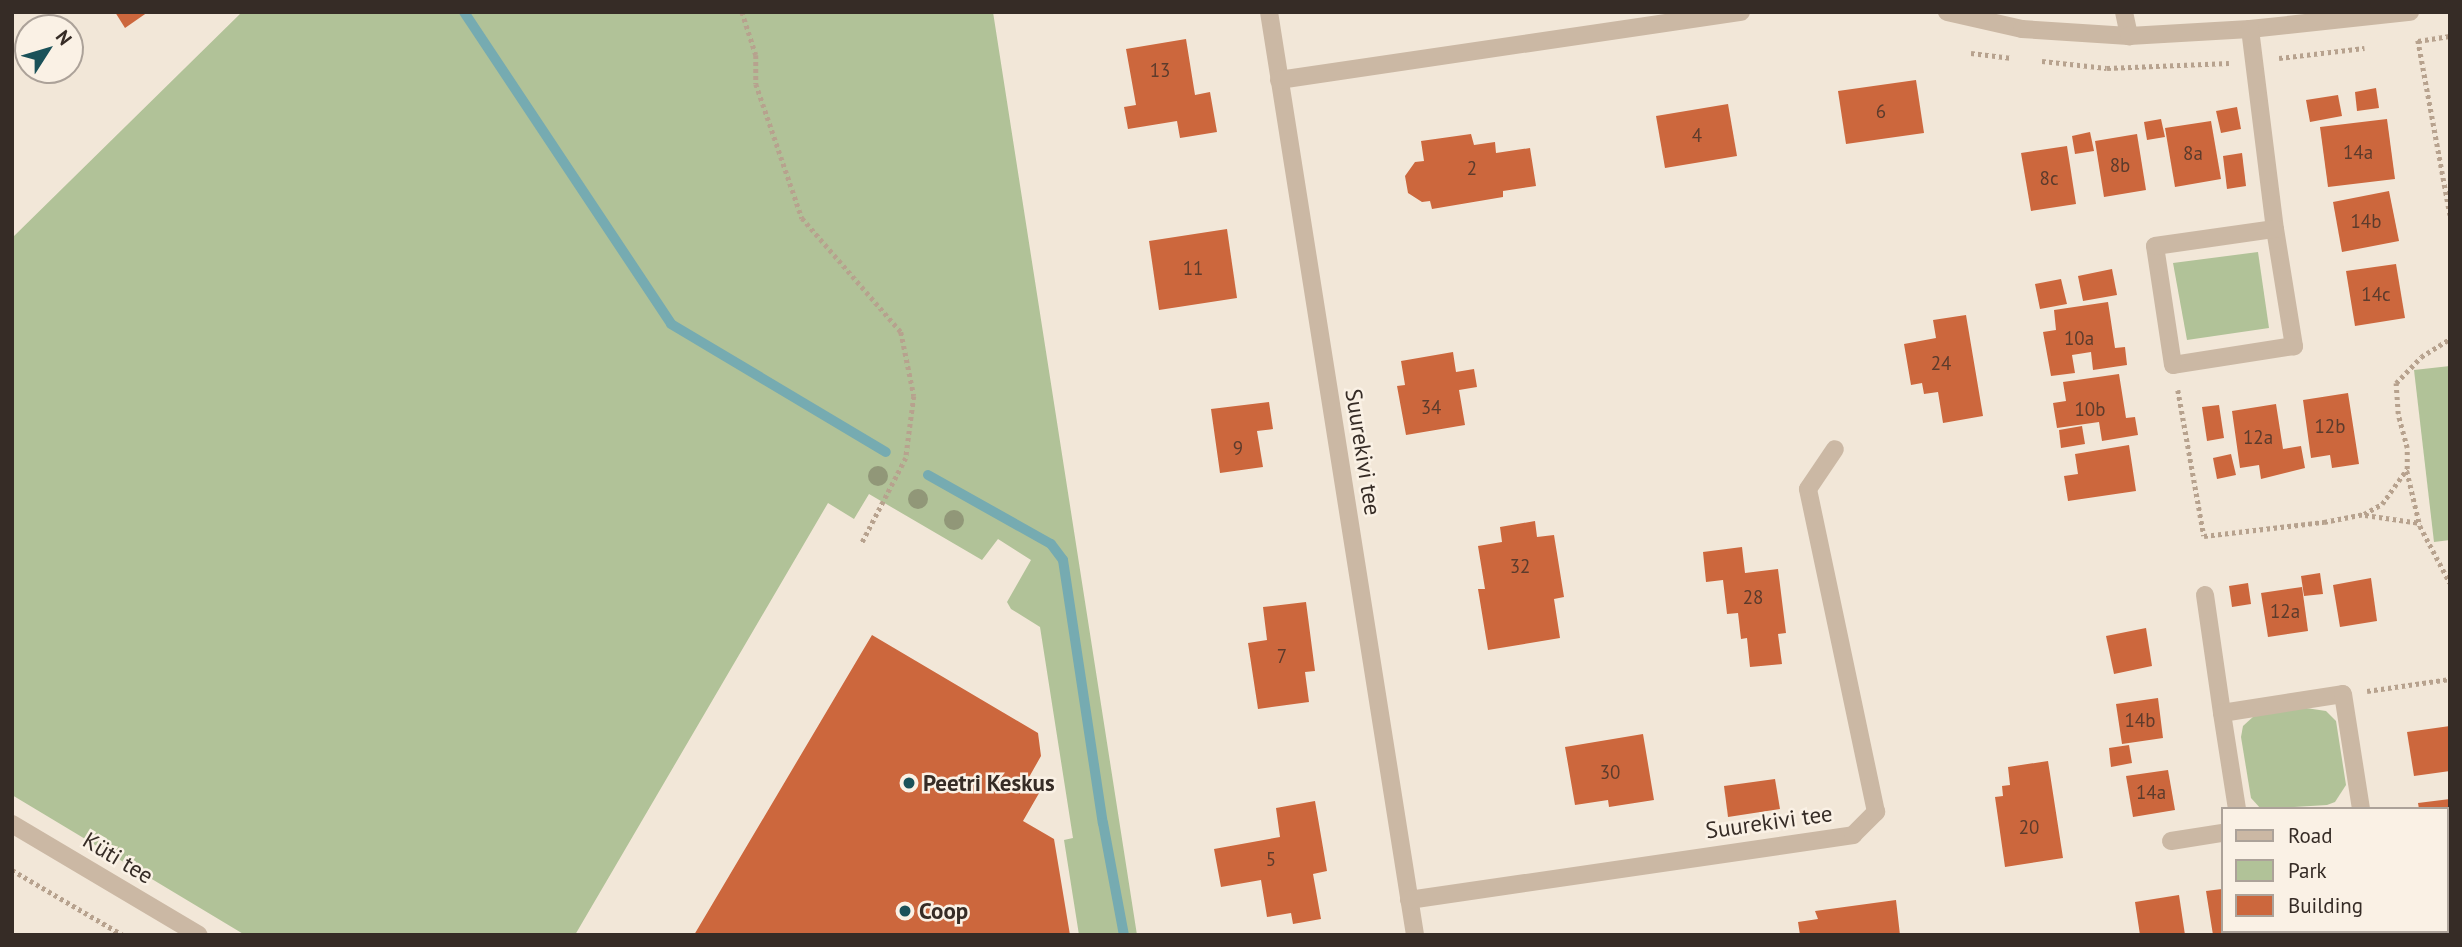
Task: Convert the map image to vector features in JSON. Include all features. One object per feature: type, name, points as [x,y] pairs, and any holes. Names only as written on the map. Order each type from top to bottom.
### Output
[{"type":"street","name":"Suurekivi tee","points":[[1269,12],[1415,935]]},
{"type":"street","points":[[1279,80],[1741,12]]},
{"type":"street","points":[[1947,12],[2022,29],[2129,36],[2250,29],[2410,12]]},
{"type":"street","points":[[2124,12],[2129,36]]},
{"type":"street","points":[[2250,29],[2275,229],[2294,346],[2173,365],[2155,246],[2275,229]]},
{"type":"street","name":"Suurekivi tee","points":[[1409,900],[1853,835],[1876,812],[1808,489],[1835,449]]},
{"type":"street","points":[[2205,595],[2237,807]]},
{"type":"street","points":[[2222,713],[2343,694],[2361,807]]},
{"type":"street","name":"Küti tee","points":[[12,824],[200,935]]},
{"type":"street","points":[[2171,841],[2220,833]]},
{"type":"path","points":[[742,12],[756,55],[756,84],[802,218],[901,332],[914,396],[906,458],[862,543]]},
{"type":"path","points":[[2416,31],[2450,215]]},
{"type":"path","points":[[2450,339],[2421,357],[2396,383],[2398,414],[2407,448],[2407,470],[2420,523],[2450,583]]},
{"type":"path","points":[[2173,365],[2204,536],[2364,514],[2420,523]]},
{"type":"path","points":[[2364,514],[2382,503],[2407,470]]},
{"type":"path","points":[[2343,694],[2450,679]]},
{"type":"path","points":[[12,870],[123,935]]},
{"type":"green space","points":[[242,12],[993,12],[1137,935],[1079,935],[1064,840],[1073,838],[1040,627],[1011,609],[1007,602],[1031,560],[998,539],[982,560],[869,494],[854,519],[828,503],[575,935],[245,935],[12,795],[12,238]]},
{"type":"green space","points":[[2258,252],[2269,328],[2187,340],[2173,263]]},
{"type":"green space","points":[[2450,366],[2450,540],[2434,542],[2414,370]]},
{"type":"green space","points":[[2306,708],[2326,711],[2336,721],[2346,785],[2335,802],[2327,805],[2259,807],[2251,798],[2241,737],[2243,726],[2254,716]]},
{"type":"building","points":[[115,12],[148,12],[125,28]]},
{"type":"building","points":[[1186,39],[1195,95],[1210,92],[1217,132],[1180,138],[1177,121],[1128,129],[1124,107],[1136,105],[1126,49]]},
{"type":"building","points":[[1916,80],[1924,133],[1846,144],[1838,91]]},
{"type":"building","points":[[2376,88],[2379,108],[2357,111],[2355,92]]},
{"type":"building","points":[[2338,95],[2342,116],[2310,122],[2306,100]]},
{"type":"building","points":[[1728,104],[1737,156],[1665,168],[1656,116]]},
{"type":"building","points":[[2237,107],[2241,129],[2221,133],[2216,111]]},
{"type":"building","points":[[2161,119],[2165,137],[2147,140],[2144,122]]},
{"type":"building","points":[[2387,119],[2395,179],[2328,187],[2320,127]]},
{"type":"building","points":[[2211,121],[2221,179],[2175,187],[2165,128]]},
{"type":"building","points":[[2090,132],[2094,151],[2075,154],[2072,136]]},
{"type":"building","points":[[1471,134],[1474,145],[1495,142],[1496,153],[1530,148],[1536,186],[1503,191],[1503,197],[1432,209],[1430,201],[1422,202],[1408,193],[1405,176],[1415,162],[1424,161],[1421,141]]},
{"type":"building","points":[[2137,134],[2146,190],[2104,197],[2095,141]]},
{"type":"building","points":[[2067,146],[2076,204],[2031,211],[2021,153]]},
{"type":"building","points":[[2242,153],[2246,186],[2227,189],[2223,156]]},
{"type":"building","points":[[2389,191],[2399,241],[2342,252],[2333,202]]},
{"type":"building","points":[[1227,229],[1237,298],[1159,310],[1149,241]]},
{"type":"building","points":[[2396,264],[2405,318],[2355,326],[2346,271]]},
{"type":"building","points":[[2112,269],[2117,295],[2083,301],[2078,276]]},
{"type":"building","points":[[2061,279],[2067,304],[2040,309],[2035,284]]},
{"type":"building","points":[[2108,302],[2115,348],[2125,347],[2127,365],[2093,370],[2091,352],[2072,355],[2075,373],[2051,376],[2043,332],[2056,330],[2054,310]]},
{"type":"building","points":[[1966,315],[1983,416],[1943,423],[1938,392],[1924,394],[1922,383],[1911,385],[1904,344],[1936,338],[1933,320]]},
{"type":"building","points":[[1453,352],[1456,372],[1474,369],[1477,387],[1459,390],[1465,425],[1406,435],[1397,386],[1405,385],[1401,361]]},
{"type":"building","points":[[2119,374],[2126,418],[2135,417],[2138,435],[2102,441],[2099,422],[2057,428],[2053,403],[2066,401],[2063,382]]},
{"type":"building","points":[[2348,393],[2359,464],[2332,468],[2330,455],[2311,458],[2303,400]]},
{"type":"building","points":[[1269,402],[1273,429],[1257,431],[1263,467],[1220,473],[1211,409]]},
{"type":"building","points":[[2276,404],[2283,449],[2301,446],[2305,468],[2261,479],[2259,465],[2240,468],[2232,411]]},
{"type":"building","points":[[2219,405],[2224,438],[2207,441],[2202,407]]},
{"type":"building","points":[[2082,426],[2085,444],[2061,448],[2059,430]]},
{"type":"building","points":[[2129,445],[2136,491],[2068,501],[2064,476],[2078,474],[2075,454]]},
{"type":"building","points":[[2231,454],[2236,475],[2217,479],[2213,458]]},
{"type":"building","points":[[1535,521],[1537,537],[1554,535],[1564,597],[1554,599],[1560,638],[1488,650],[1478,589],[1485,589],[1478,546],[1502,542],[1500,527]]},
{"type":"building","points":[[1742,547],[1745,573],[1778,569],[1786,633],[1778,634],[1782,664],[1750,667],[1747,638],[1741,639],[1738,613],[1727,614],[1723,580],[1706,582],[1703,552]]},
{"type":"building","points":[[2320,573],[2323,594],[2304,596],[2301,576]]},
{"type":"building","points":[[2371,578],[2377,621],[2340,627],[2333,585]]},
{"type":"building","points":[[2248,583],[2251,604],[2232,607],[2229,586]]},
{"type":"building","points":[[2302,587],[2308,631],[2268,637],[2261,593]]},
{"type":"building","points":[[1306,602],[1315,671],[1305,672],[1309,702],[1258,709],[1248,643],[1267,640],[1263,607]]},
{"type":"building","points":[[2146,628],[2152,666],[2114,674],[2106,636]]},
{"type":"building","name":"Peetri Keskus","points":[[872,635],[1038,733],[1041,756],[1028,779],[1042,788],[1023,821],[1054,839],[1070,935],[694,935]]},
{"type":"building","points":[[2158,698],[2163,738],[2122,744],[2116,704]]},
{"type":"building","points":[[2450,726],[2450,771],[2414,776],[2407,732]]},
{"type":"building","points":[[1643,734],[1654,800],[1609,807],[1608,800],[1575,805],[1565,747]]},
{"type":"building","points":[[2129,745],[2132,763],[2111,767],[2109,748]]},
{"type":"building","points":[[2048,761],[2063,858],[2005,867],[1995,797],[2003,796],[2002,786],[2010,785],[2008,767]]},
{"type":"building","points":[[2168,770],[2175,810],[2133,817],[2126,776]]},
{"type":"building","points":[[1775,779],[1780,809],[1728,817],[1724,786]]},
{"type":"building","points":[[2450,799],[2450,844],[2448,807],[2419,807],[2418,803]]},
{"type":"building","points":[[1315,801],[1327,871],[1313,874],[1321,919],[1293,924],[1291,913],[1267,917],[1261,880],[1221,887],[1214,849],[1280,837],[1276,808]]},
{"type":"building","points":[[2448,872],[2450,872],[2448,917]]},
{"type":"building","points":[[2220,889],[2220,933],[2257,935],[2213,935],[2206,891]]},
{"type":"building","points":[[2179,895],[2185,935],[2140,935],[2135,902]]},
{"type":"building","points":[[1896,900],[1900,935],[1800,935],[1798,922],[1818,919],[1815,911]]},
{"type":"waterway","points":[[464,12],[671,324],[886,452]]},
{"type":"waterway","points":[[928,475],[1051,544],[1063,560],[1103,823],[1124,935]]},
{"type":"place","name":"Peetri Keskus","points":[[909,783]]},
{"type":"place","name":"Coop","points":[[905,911]]}]
